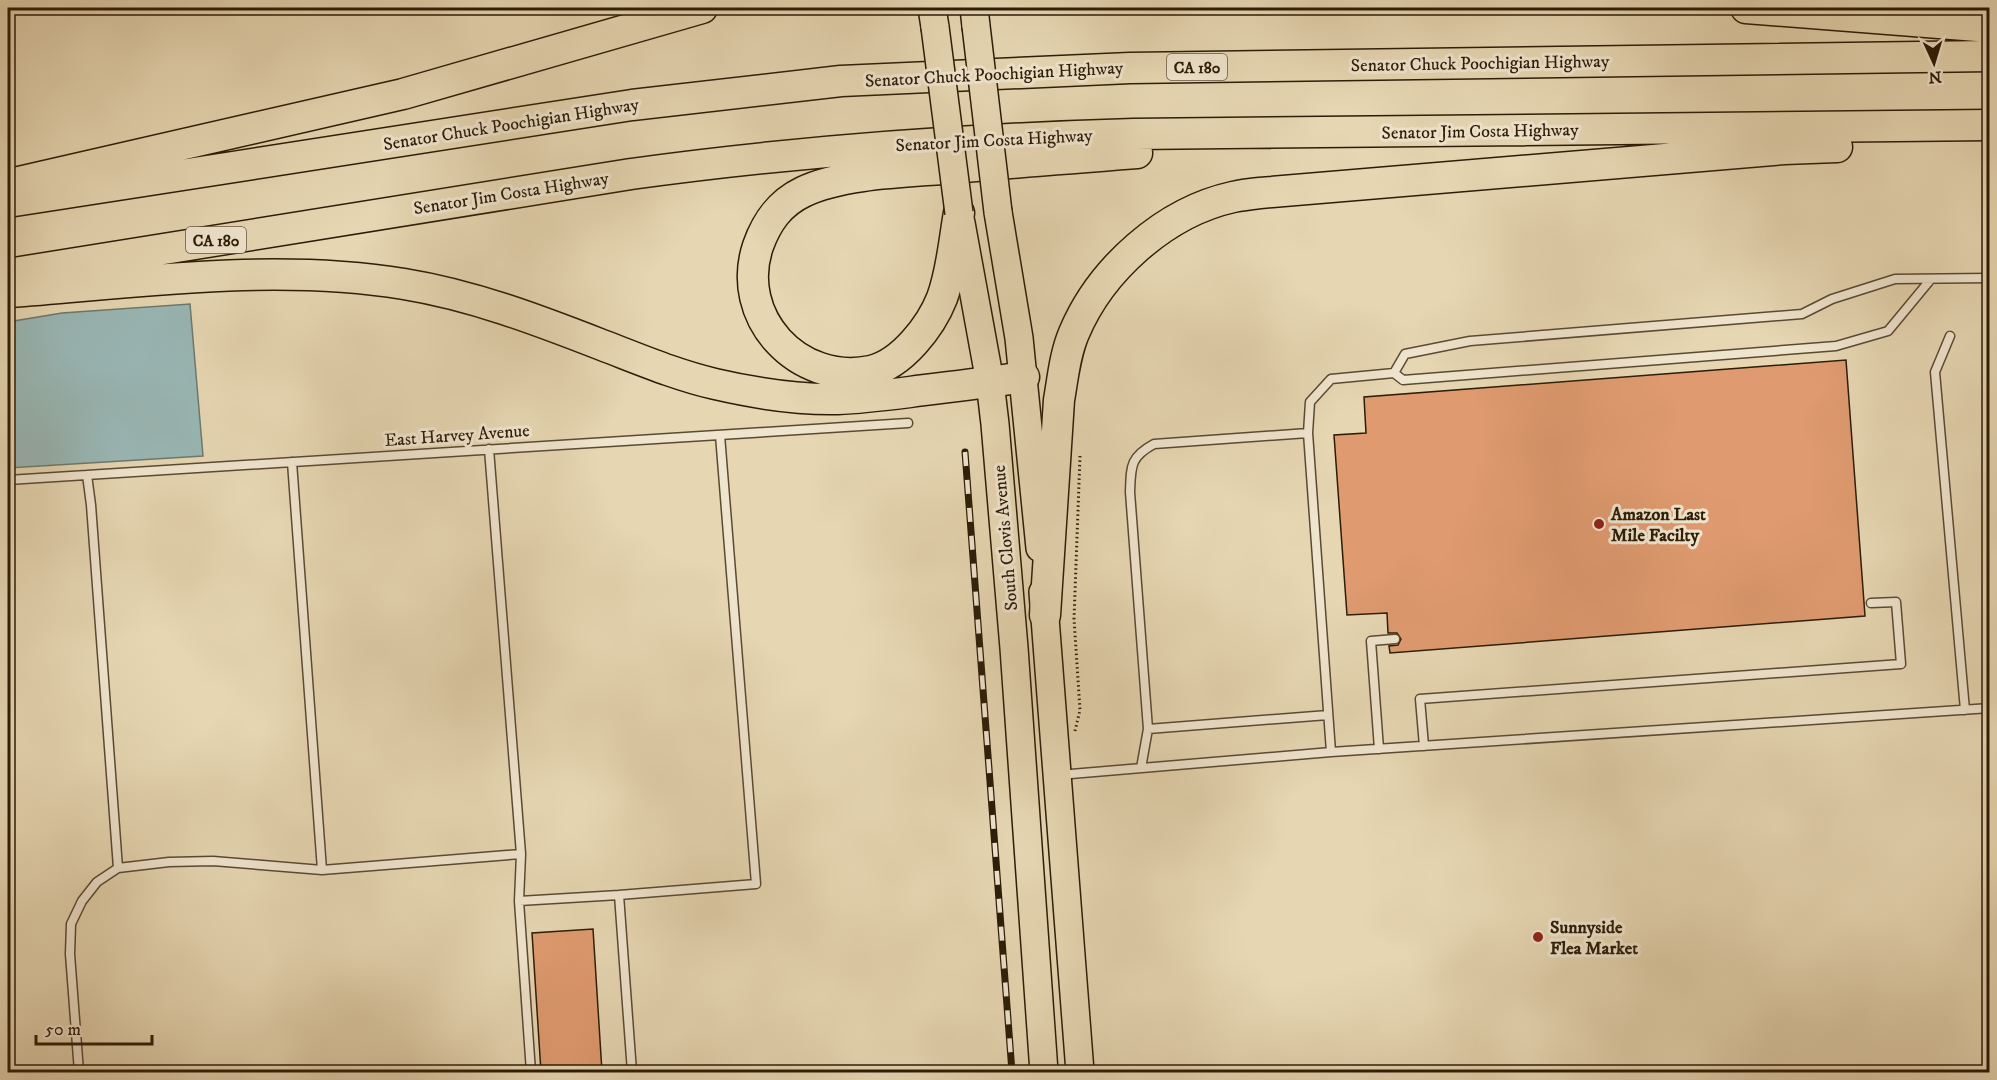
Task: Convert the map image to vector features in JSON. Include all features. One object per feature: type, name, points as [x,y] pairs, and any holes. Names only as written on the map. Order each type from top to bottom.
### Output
[{"type":"highway","points":[[8,184],[403,94],[702,8]]},
{"type":"highway","points":[[1746,8],[1989,27]]},
{"type":"highway","name":"Senator Chuck Poochigian Highway","points":[[8,202],[586,112],[841,81],[1130,68],[1989,56]]},
{"type":"highway","name":"Senator Jim Costa Highway","points":[[8,274],[631,174],[804,153],[925,143],[1037,137],[1989,125]]},
{"type":"highway","points":[[959,213],[948,279],[935,313],[917,339],[888,363],[873,370],[852,373],[831,371],[814,366],[793,354],[775,338],[765,323],[753,290],[753,273],[756,254],[767,224],[776,211],[790,199],[806,190],[825,184],[908,171],[1409,131]]},
{"type":"highway","points":[[1045,615],[1059,400],[1064,368],[1074,333],[1097,292],[1126,258],[1144,241],[1185,215],[1232,197],[1305,188],[1772,150],[1842,147],[1989,135]]},
{"type":"highway","points":[[8,292],[246,274],[369,279],[407,285],[492,305],[657,366],[711,383],[772,395],[836,399],[1024,378]]},
{"type":"main road","name":"South Clovis Avenue","points":[[933,17],[959,213],[990,382],[1004,536],[1044,1072]]},
{"type":"main road","name":"South Clovis Avenue","points":[[975,17],[998,212],[1024,378],[1045,615],[1080,1072]]},
{"type":"main road","points":[[1004,536],[1025,611],[1039,760],[1045,768],[1057,775]]},
{"type":"lane","points":[[1394,373],[1405,354],[1470,341],[1802,314],[1832,298],[1895,279],[1989,278]]},
{"type":"lane","points":[[1331,752],[1308,433],[1310,402],[1331,379],[1394,373],[1403,380],[1836,346],[1888,331],[1931,279]]},
{"type":"lane","points":[[1950,336],[1935,372],[1965,710]]},
{"type":"lane","name":"East Harvey Avenue","points":[[8,480],[908,423]]},
{"type":"lane","points":[[1141,768],[1148,729],[1130,492],[1131,466],[1141,451],[1154,444],[1308,433]]},
{"type":"lane","points":[[519,901],[756,884],[720,435]]},
{"type":"lane","points":[[489,449],[520,854],[519,901],[531,1072]]},
{"type":"lane","points":[[292,462],[322,870]]},
{"type":"lane","points":[[87,475],[117,868]]},
{"type":"lane","points":[[1424,746],[1420,699],[1901,664],[1896,602],[1871,603]]},
{"type":"lane","points":[[1378,749],[1371,641],[1395,639]]},
{"type":"lane","points":[[1057,775],[1331,752],[1989,708]]},
{"type":"lane","points":[[1148,729],[1328,715]]},
{"type":"lane","points":[[78,1072],[70,954],[71,924],[82,901],[97,882],[117,868],[169,862],[213,861],[322,870],[520,854]]},
{"type":"lane","points":[[619,895],[632,1072]]},
{"type":"path","points":[[1075,733],[1080,710],[1074,619],[1079,453]]},
{"type":"water","points":[[190,304],[203,456],[8,468],[8,322],[62,313]]},
{"type":"building","name":"Amazon Last Mile Facilty","points":[[1846,360],[1865,616],[1390,653],[1389,646],[1398,645],[1401,639],[1397,633],[1388,633],[1387,613],[1347,615],[1334,435],[1366,433],[1364,397]]},
{"type":"building","points":[[593,929],[602,1072],[541,1072],[532,933]]},
{"type":"railway","points":[[965,452],[1012,1072]]},
{"type":"place","name":"Amazon Last Mile Facilty","points":[[1599,524]]},
{"type":"place","name":"Sunnyside Flea Market","points":[[1538,937]]}]
